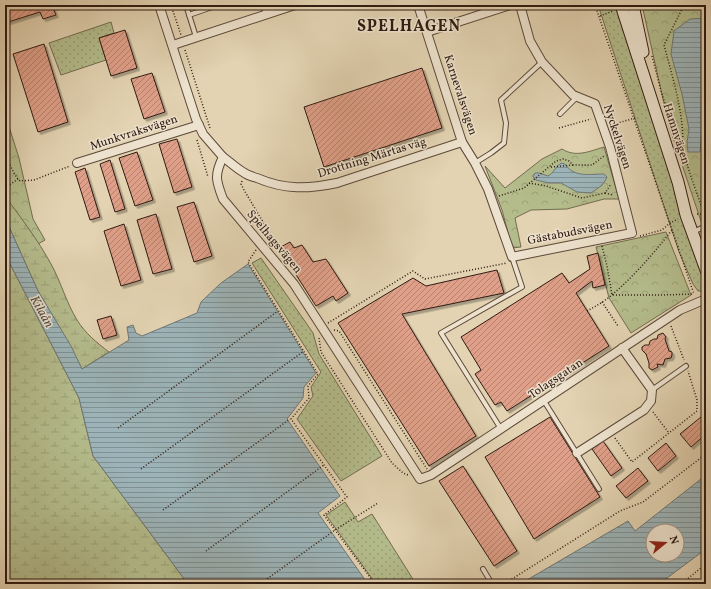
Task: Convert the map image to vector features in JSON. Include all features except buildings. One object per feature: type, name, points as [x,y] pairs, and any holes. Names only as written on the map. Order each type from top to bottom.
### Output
[{"type":"main road","name":"Hamnvägen","points":[[621,5],[678,182],[686,215],[699,230],[706,270]]},
{"type":"main road","name":"Hamnvägen","points":[[633,5],[644,60],[706,251]]},
{"type":"street","points":[[159,5],[198,125],[223,157]]},
{"type":"street","points":[[173,45],[295,5]]},
{"type":"street","name":"Karnevalsvägen","points":[[418,5],[462,142],[475,162],[492,199],[513,259]]},
{"type":"street","points":[[427,32],[510,5]]},
{"type":"street","name":"Nyckelvägen","points":[[520,5],[530,42],[542,62],[573,95],[594,104],[610,147],[632,233]]},
{"type":"street","name":"Munkvraksvägen","points":[[77,163],[198,125]]},
{"type":"street","name":"Drottning Märtas väg","points":[[223,157],[244,173],[262,181],[283,186],[316,188],[337,183],[462,142]]},
{"type":"street","name":"Spelhagsvägen","points":[[223,157],[217,169],[217,183],[223,199],[294,284],[420,479]]},
{"type":"street","name":"Gästabudsvägen","points":[[513,259],[632,233]]},
{"type":"street","name":"Tolagsgatan","points":[[420,479],[431,475],[544,402],[680,310],[702,301]]},
{"type":"street","points":[[577,453],[644,410],[651,401],[652,390],[622,348]]},
{"type":"lane","points":[[186,5],[196,38]]},
{"type":"lane","points":[[189,15],[218,5]]},
{"type":"lane","points":[[263,5],[266,14]]},
{"type":"lane","points":[[475,162],[491,153],[504,143],[506,123],[502,100],[542,62]]},
{"type":"lane","points":[[560,114],[578,97]]},
{"type":"lane","points":[[501,429],[441,333],[522,287],[513,259]]},
{"type":"lane","points":[[652,390],[686,366]]},
{"type":"lane","points":[[544,402],[599,489]]},
{"type":"lane","points":[[483,569],[492,584]]},
{"type":"path","points":[[171,5],[210,128]]},
{"type":"path","points":[[595,5],[635,118],[694,294],[702,301],[706,315]]},
{"type":"path","points":[[683,151],[682,122],[664,45],[684,5]]},
{"type":"path","points":[[651,55],[671,122],[683,151],[706,219]]},
{"type":"path","points":[[559,128],[599,117]]},
{"type":"path","points":[[603,127],[635,118]]},
{"type":"path","points":[[550,167],[592,165],[603,158],[610,147]]},
{"type":"path","points":[[5,154],[10,162],[14,175],[20,181],[34,180],[77,163]]},
{"type":"path","points":[[492,199],[524,188],[556,161],[564,159],[573,165]]},
{"type":"path","points":[[529,184],[546,186],[582,198],[605,193],[610,186],[616,171]]},
{"type":"path","points":[[244,173],[241,184],[286,261]]},
{"type":"path","points":[[5,188],[18,179]]},
{"type":"path","points":[[587,312],[612,295],[648,259],[672,230]]},
{"type":"path","points":[[163,510],[290,419],[309,398],[308,386],[318,374],[248,262],[261,244]]},
{"type":"path","points":[[602,244],[608,266],[612,295]]},
{"type":"path","points":[[431,475],[339,331],[330,328],[327,324],[413,271],[425,280],[513,259]]},
{"type":"path","points":[[612,295],[662,296],[694,294]]},
{"type":"path","points":[[602,302],[618,326]]},
{"type":"path","points":[[118,428],[279,310]]},
{"type":"path","points":[[141,469],[304,351]]},
{"type":"path","points":[[648,406],[669,433]]},
{"type":"path","points":[[610,431],[632,462],[697,411]]},
{"type":"path","points":[[290,419],[347,497],[324,515],[375,584]]},
{"type":"path","points":[[504,584],[620,511],[643,502],[706,454]]},
{"type":"path","points":[[206,551],[324,465]]},
{"type":"path","points":[[260,584],[335,530],[378,503]]},
{"type":"path","points":[[681,584],[706,564]]},
{"type":"path","points":[[366,584],[372,580]]},
{"type":"green space","points":[[598,5],[618,5],[705,275],[706,291],[698,291],[693,284],[679,252]]},
{"type":"green space","points":[[642,5],[706,5],[706,236],[669,126]]},
{"type":"green space","points":[[111,22],[114,33],[99,38],[106,60],[61,75],[49,43]]},
{"type":"green space","points":[[5,114],[19,158],[33,219],[45,240],[38,244],[5,196]]},
{"type":"green space","points":[[604,147],[619,199],[604,199],[567,209],[531,210],[515,218],[521,247],[512,248],[502,210],[485,166],[505,188],[542,159],[562,149],[572,153],[583,153]]},
{"type":"green space","points":[[5,196],[46,255],[55,271],[77,320],[92,338],[109,352],[82,369],[38,291],[5,218]]},
{"type":"green space","points":[[666,232],[691,295],[631,333],[609,298],[596,247]]},
{"type":"green space","points":[[5,254],[79,398],[93,456],[188,584],[5,584]]},
{"type":"green space","points":[[261,258],[313,333],[319,354],[382,456],[341,481],[297,419],[313,396],[311,387],[321,372],[252,263]]},
{"type":"green space","points":[[345,502],[358,522],[372,514],[416,584],[376,584],[326,515]]},
{"type":"water","points":[[706,18],[706,117],[703,119],[700,152],[688,152],[687,142],[689,129],[682,94],[671,54],[674,31],[690,19]]},
{"type":"water","points":[[561,163],[578,173],[588,175],[604,174],[607,177],[601,186],[591,193],[577,192],[561,183],[549,183],[536,180],[533,177],[535,173],[548,176]]},
{"type":"water","name":"Kilaån","points":[[5,218],[38,291],[71,346],[82,369],[129,340],[127,327],[133,325],[136,333],[142,336],[197,313],[201,302],[221,283],[248,264],[316,373],[304,387],[303,398],[287,419],[340,496],[318,513],[368,584],[188,584],[93,456],[79,398],[5,254]]},
{"type":"water","points":[[706,475],[706,549],[659,584],[520,584],[628,521],[635,531],[645,523],[645,563],[685,563],[685,523],[645,523]]},
{"type":"district","name":"SPELHAGEN","points":[[409,27]]}]
